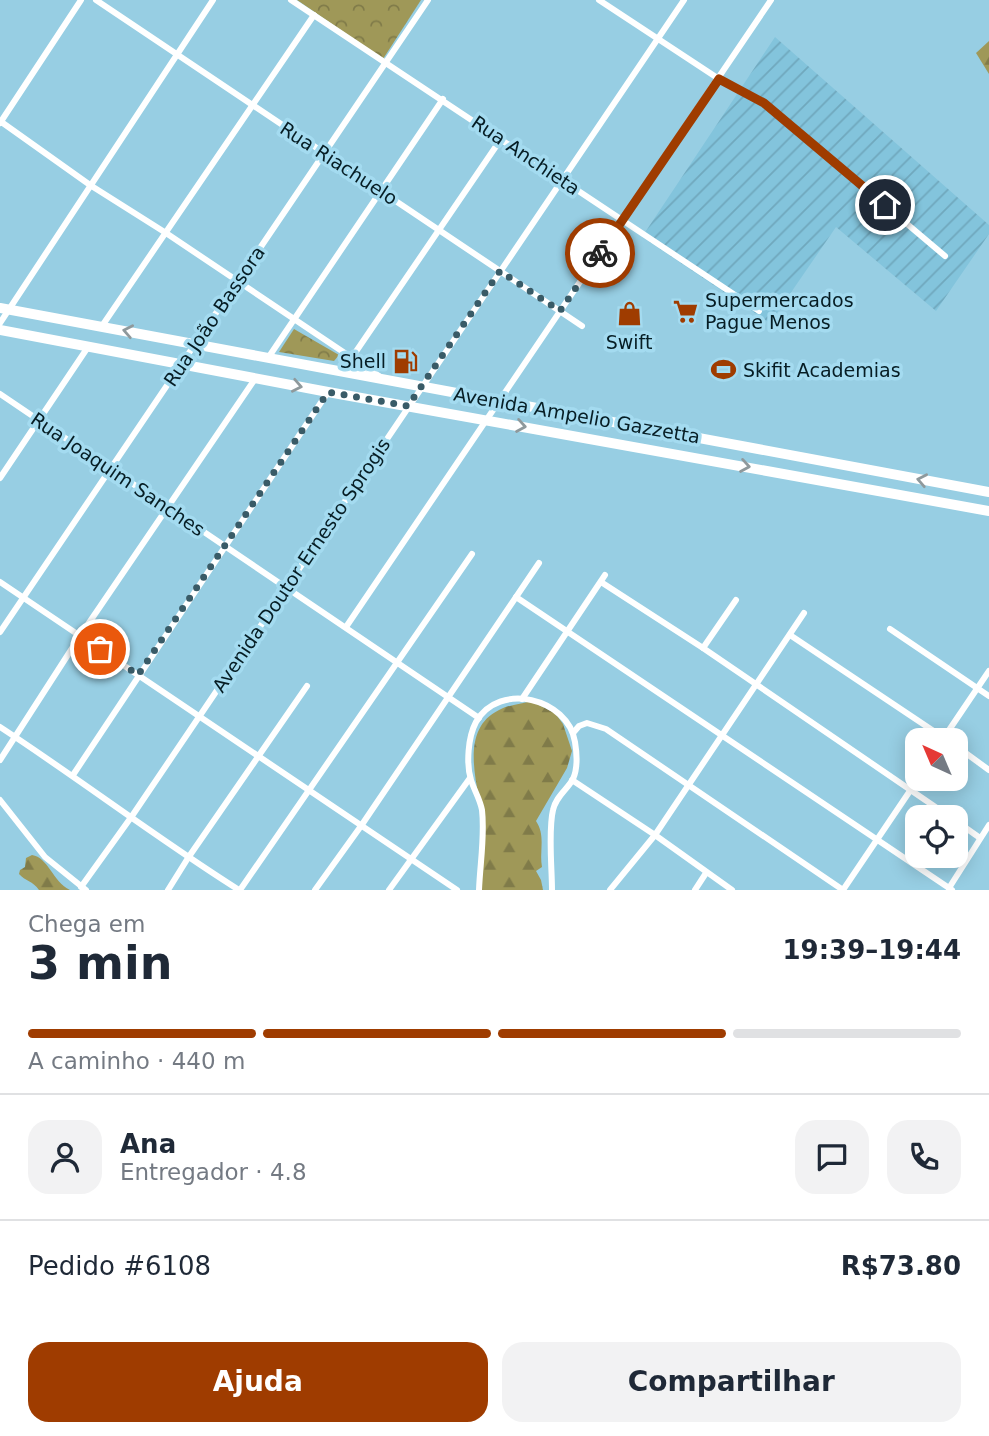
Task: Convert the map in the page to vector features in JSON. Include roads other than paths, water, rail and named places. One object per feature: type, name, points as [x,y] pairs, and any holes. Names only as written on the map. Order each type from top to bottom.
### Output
[{"type":"main road","name":"Avenida Ampelio Gazzetta","points":[[5,308],[989,492]]},
{"type":"main road","name":"Avenida Ampelio Gazzetta","points":[[0,330],[255,379],[989,511]]},
{"type":"main road","points":[[667,452],[680,446],[688,436]]},
{"type":"main road","points":[[959,505],[958,497],[964,488]]},
{"type":"street","points":[[81,0],[0,122],[90,185],[385,380]]},
{"type":"street","name":"Rua Riachuelo","points":[[96,0],[582,326]]},
{"type":"street","points":[[0,323],[5,308],[214,0]]},
{"type":"street","name":"Rua Anchieta","points":[[291,0],[759,312]]},
{"type":"street","name":"Rua João Bassora","points":[[0,632],[428,0]]},
{"type":"street","points":[[599,0],[719,79],[764,103],[946,256]]},
{"type":"street","name":"Avenida Doutor Ernesto Sprogis","points":[[83,888],[684,0]]},
{"type":"street","points":[[346,627],[771,0]]},
{"type":"street","points":[[102,326],[314,15]]},
{"type":"street","points":[[268,358],[383,192],[443,99]]},
{"type":"street","points":[[342,372],[501,139]]},
{"type":"street","points":[[0,478],[88,347]]},
{"type":"street","points":[[0,760],[80,636],[255,379]]},
{"type":"street","points":[[73,775],[328,392]]},
{"type":"street","name":"Rua Joaquim Sanches","points":[[0,394],[479,718]]},
{"type":"street","points":[[0,727],[132,816],[188,858],[240,890],[472,554]]},
{"type":"street","points":[[315,890],[539,563]]},
{"type":"street","points":[[517,699],[605,575]]},
{"type":"street","points":[[0,582],[457,890]]},
{"type":"street","points":[[601,582],[704,648],[905,786]]},
{"type":"street","points":[[516,597],[951,889],[989,825]]},
{"type":"street","points":[[704,648],[736,600]]},
{"type":"street","points":[[610,890],[655,835],[804,613]]},
{"type":"street","points":[[890,629],[989,696]]},
{"type":"street","points":[[790,635],[926,728]]},
{"type":"street","points":[[952,728],[989,671]]},
{"type":"street","points":[[168,890],[307,686]]},
{"type":"street","points":[[479,890],[482,812],[470,778],[469,746],[472,730],[479,718],[490,708],[517,699],[539,701],[552,708],[564,719],[573,733],[576,762],[572,780],[557,799],[552,812],[552,890]]},
{"type":"street","points":[[573,733],[579,726],[596,724],[843,890],[910,791]]},
{"type":"street","points":[[968,755],[989,770]]},
{"type":"street","points":[[389,890],[470,778]]},
{"type":"street","points":[[572,780],[732,890]]},
{"type":"street","points":[[912,791],[933,805]]},
{"type":"street","points":[[0,800],[45,857],[83,888]]},
{"type":"street","points":[[968,830],[980,838]]},
{"type":"street","points":[[695,890],[706,873]]},
{"type":"place","name":"Supermercados Pague Menos","points":[[685,311]]},
{"type":"place","name":"Swift","points":[[629,314]]},
{"type":"place","name":"Shell","points":[[406,361]]},
{"type":"place","name":"Skifit Academias","points":[[723,370]]}]
